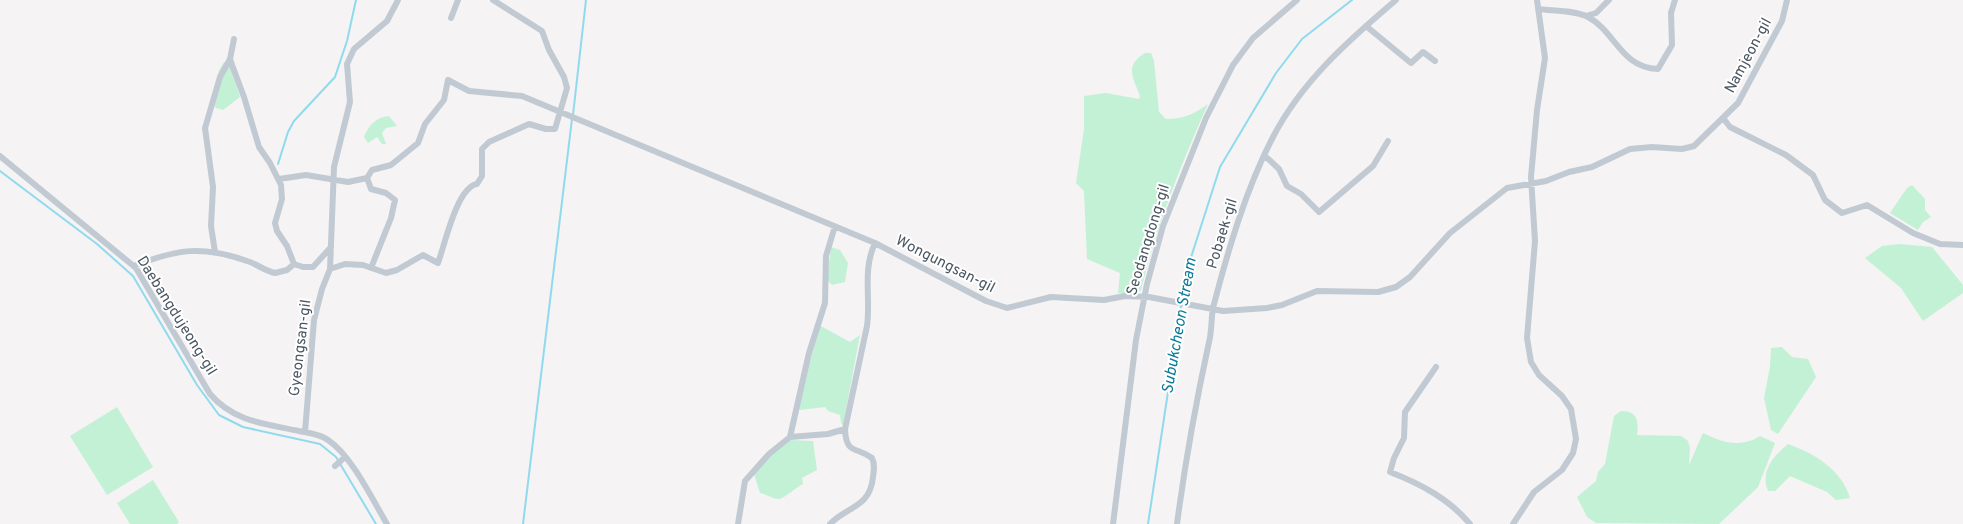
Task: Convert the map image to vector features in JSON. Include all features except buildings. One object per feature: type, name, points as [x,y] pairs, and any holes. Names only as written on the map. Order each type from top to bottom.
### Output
[{"type":"street","name":"Gyeongsan-gil","points":[[305,432],[314,320],[322,289],[330,269],[334,167],[350,102],[347,64],[354,49],[387,21],[398,0]]},
{"type":"street","points":[[451,18],[458,0]]},
{"type":"street","points":[[330,269],[345,264],[371,268],[386,273],[397,270],[423,255],[438,262],[461,196],[471,185],[477,184],[482,176],[482,149],[489,142],[529,124],[546,130],[555,129],[564,114],[567,88],[564,77],[549,50],[542,31],[493,0]]},
{"type":"street","name":"Seodangdong-gil","points":[[1113,524],[1126,403],[1146,297],[1166,218],[1216,96],[1233,65],[1253,38],[1297,0]]},
{"type":"street","name":"Pobaek-gil","points":[[1177,524],[1198,387],[1210,339],[1210,309],[1244,204],[1274,136],[1322,67],[1396,0]]},
{"type":"street","points":[[1513,524],[1534,492],[1562,470],[1574,453],[1576,439],[1572,409],[1562,396],[1539,375],[1531,362],[1528,350],[1528,320],[1535,241],[1531,182],[1537,110],[1546,58],[1537,0]]},
{"type":"street","points":[[1586,16],[1596,13],[1609,0]]},
{"type":"street","points":[[1538,9],[1586,16],[1594,21],[1636,64],[1658,69],[1672,45],[1671,13],[1675,0]]},
{"type":"street","name":"Namjeon-gil","points":[[1531,182],[1546,181],[1592,166],[1630,149],[1652,147],[1689,148],[1703,139],[1738,103],[1782,21],[1787,0]]},
{"type":"street","points":[[1366,26],[1411,63],[1423,52],[1435,61]]},
{"type":"street","points":[[215,252],[211,226],[213,188],[205,128],[220,77],[230,59],[234,38]]},
{"type":"street","points":[[230,59],[259,148],[279,179],[282,199],[275,224],[277,232],[287,246],[294,264]]},
{"type":"street","points":[[279,179],[306,175],[355,182],[367,178],[372,170],[391,165],[418,143],[425,124],[444,100],[448,80],[469,91],[522,96],[875,243]]},
{"type":"street","points":[[1722,118],[1730,127],[1786,155],[1813,175],[1824,200],[1842,213],[1867,205],[1913,233],[1940,244],[1963,245]]},
{"type":"street","points":[[1265,156],[1279,169],[1287,186],[1301,194],[1319,212],[1373,166],[1388,141]]},
{"type":"street","name":"Daebangdujeong-gil","points":[[0,156],[134,266],[210,394],[222,407],[242,419],[305,432],[328,440],[344,457],[386,524]]},
{"type":"street","points":[[367,178],[371,189],[386,193],[395,200],[391,218],[371,268]]},
{"type":"street","name":"Wongungsan-gil","points":[[845,429],[867,326],[869,310],[866,271],[875,243],[986,301],[1008,308],[1050,297],[1104,300],[1125,296],[1146,297],[1223,311],[1274,307],[1317,291],[1378,292],[1396,287],[1410,277],[1450,233],[1501,191],[1512,186],[1531,182]]},
{"type":"street","points":[[790,437],[809,353],[825,303],[826,256],[835,226]]},
{"type":"street","points":[[294,264],[303,267],[313,267],[331,247]]},
{"type":"street","points":[[134,266],[177,251],[215,252],[248,261],[276,273],[287,270],[294,264]]},
{"type":"street","points":[[1436,367],[1404,414],[1405,434],[1390,472],[1434,493],[1451,504],[1470,524]]},
{"type":"street","points":[[738,524],[745,482],[769,454],[790,437],[828,434],[845,429],[846,441],[850,449],[872,458],[874,464],[873,478],[870,491],[863,501],[830,524]]},
{"type":"street","points":[[335,466],[344,457]]},
{"type":"green space","points":[[1145,53],[1151,53],[1154,61],[1159,112],[1166,119],[1188,115],[1208,104],[1170,196],[1141,290],[1133,294],[1127,294],[1118,293],[1120,273],[1087,259],[1084,191],[1076,183],[1084,129],[1084,96],[1106,93],[1139,99],[1140,96],[1133,77],[1132,67],[1138,58]]},
{"type":"green space","points":[[224,62],[230,66],[240,97],[223,110],[216,108],[211,102],[219,70]]},
{"type":"green space","points":[[389,116],[397,126],[386,128],[382,133],[386,144],[382,144],[377,137],[368,143],[364,137],[371,125],[380,118]]},
{"type":"green space","points":[[1912,185],[1925,199],[1925,210],[1931,217],[1923,222],[1918,230],[1890,213],[1907,188]]},
{"type":"green space","points":[[1900,244],[1932,247],[1963,285],[1963,293],[1923,321],[1901,288],[1865,258],[1882,246]]},
{"type":"green space","points":[[831,247],[840,250],[848,263],[845,282],[832,285],[827,280]]},
{"type":"green space","points":[[819,325],[850,342],[860,335],[843,425],[840,415],[828,411],[825,407],[800,410],[799,408]]},
{"type":"green space","points":[[1782,347],[1792,357],[1808,359],[1816,377],[1778,434],[1771,430],[1764,398],[1770,367],[1771,348]]},
{"type":"green space","points":[[117,407],[153,467],[107,495],[70,436]]},
{"type":"green space","points":[[1621,411],[1631,413],[1636,417],[1638,425],[1637,435],[1681,436],[1688,441],[1690,448],[1689,465],[1703,433],[1732,443],[1746,442],[1760,436],[1775,443],[1758,487],[1719,524],[1596,523],[1587,517],[1577,497],[1596,481],[1598,472],[1605,464],[1614,416]]},
{"type":"green space","points":[[790,440],[813,441],[817,470],[802,478],[803,484],[779,499],[760,493],[754,474],[761,464]]},
{"type":"green space","points":[[1788,444],[1826,464],[1840,479],[1850,498],[1836,500],[1827,492],[1790,476],[1775,491],[1768,491],[1766,477],[1769,465]]},
{"type":"green space","points":[[153,480],[179,522],[177,524],[130,524],[117,503]]},
{"type":"waterway","points":[[278,164],[288,132],[294,121],[335,77],[347,41],[356,0]]},
{"type":"waterway","points":[[573,115],[586,0]]},
{"type":"waterway","name":"Subukcheon Stream","points":[[1148,524],[1186,273],[1220,167],[1276,73],[1302,39],[1352,0]]},
{"type":"waterway","points":[[523,524],[572,119]]},
{"type":"waterway","points":[[0,171],[97,244],[133,276],[197,385],[219,415],[243,427],[320,444],[336,457],[376,524]]}]
